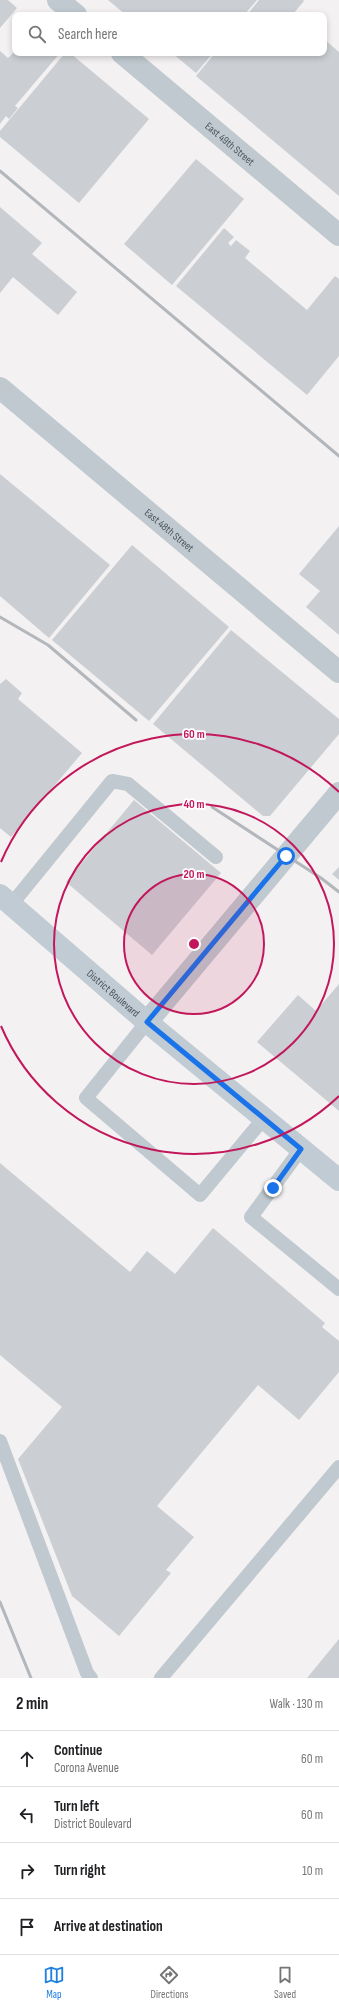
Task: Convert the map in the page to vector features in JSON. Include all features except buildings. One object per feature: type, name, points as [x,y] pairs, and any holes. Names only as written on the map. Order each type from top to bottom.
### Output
[{"type":"main road","name":"District Boulevard","points":[[5,900],[147,1022],[339,1180]]},
{"type":"street","points":[[58,0],[72,12]]},
{"type":"street","name":"East 49th Street","points":[[126,56],[339,235]]},
{"type":"street","name":"East 48th Street","points":[[0,388],[339,672]]},
{"type":"street","points":[[147,1022],[339,793]]},
{"type":"lane","points":[[5,900],[112,781],[128,784],[216,857]]},
{"type":"lane","points":[[147,1022],[86,1098],[200,1195],[264,1118]]},
{"type":"lane","points":[[301,1149],[251,1217],[339,1289]]},
{"type":"lane","points":[[0,1441],[87,1672],[91,1678]]},
{"type":"lane","points":[[161,1678],[339,1467]]},
{"type":"railway","points":[[0,171],[339,456]]},
{"type":"railway","points":[[0,617],[48,645],[136,720]]},
{"type":"railway","points":[[212,807],[321,878],[339,892]]},
{"type":"railway","points":[[0,1602],[31,1678]]},
{"type":"route","points":[[273,1188],[301,1149],[147,1022],[286,856]]}]
